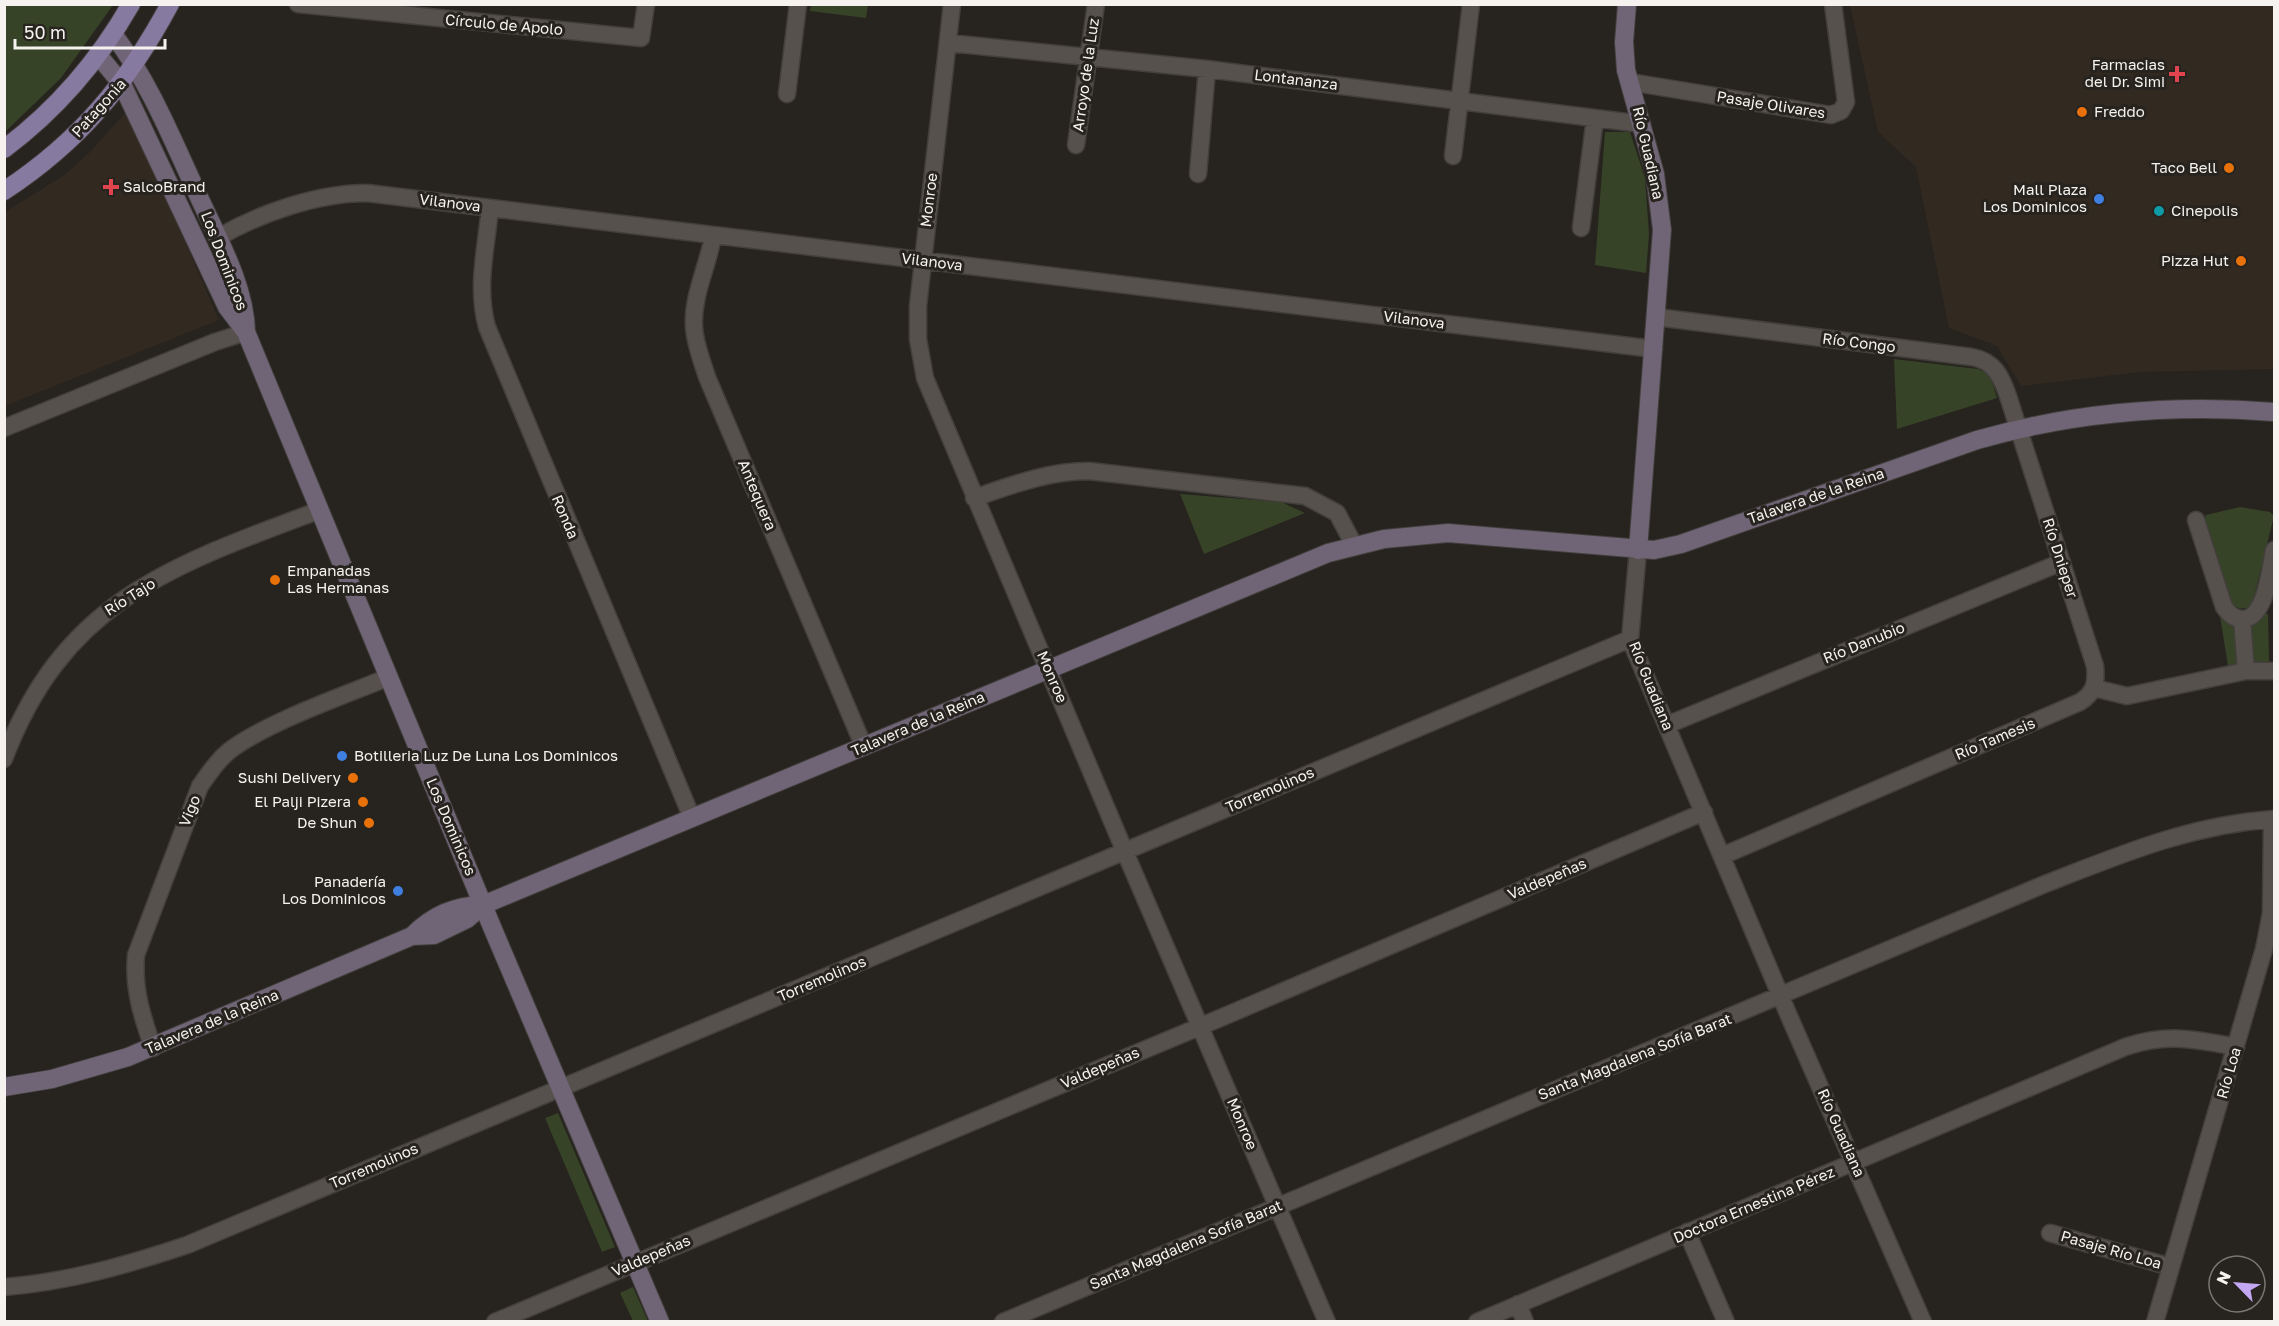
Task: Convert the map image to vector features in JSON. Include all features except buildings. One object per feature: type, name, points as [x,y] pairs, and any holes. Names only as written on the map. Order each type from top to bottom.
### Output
[{"type":"main road","points":[[4,149],[59,102],[98,55],[131,4]]},
{"type":"main road","name":"Patagonia","points":[[4,191],[64,147],[122,84],[170,4]]},
{"type":"street","name":"Círculo de Apolo","points":[[298,4],[641,38],[646,4]]},
{"type":"street","points":[[787,93],[798,4]]},
{"type":"street","name":"Monroe","points":[[952,4],[922,261],[918,339],[925,378],[974,498],[1327,1322]]},
{"type":"street","name":"Arroyo de la Luz","points":[[1076,145],[1096,4]]},
{"type":"street","points":[[1454,156],[1471,4]]},
{"type":"street","name":"Río Guadiana","points":[[1627,4],[1624,42],[1630,82],[1655,174],[1661,221],[1654,349],[1630,639],[1923,1322]]},
{"type":"street","name":"Pasaje Olivares","points":[[1630,82],[1831,116],[1841,111],[1846,102],[1833,4]]},
{"type":"street","name":"Los Dominicos","points":[[113,33],[136,64],[217,238],[241,298],[246,332],[483,905],[660,1322]]},
{"type":"street","name":"Lontananza","points":[[949,44],[1207,69],[1642,124]]},
{"type":"street","name":"Los Dominicos","points":[[98,55],[122,84],[226,307],[246,332]]},
{"type":"street","points":[[1198,174],[1207,69]]},
{"type":"street","points":[[1581,228],[1594,118]]},
{"type":"street","name":"Vilanova","points":[[217,238],[285,209],[342,193],[367,194],[1654,349]]},
{"type":"street","name":"Ronda","points":[[490,208],[480,279],[481,306],[487,327],[693,818]]},
{"type":"street","name":"Antequera","points":[[713,236],[696,299],[694,327],[698,348],[707,376],[864,747]]},
{"type":"street","name":"Río Congo","points":[[1656,317],[1981,359],[1989,363],[1999,374],[2018,428]]},
{"type":"street","points":[[4,428],[215,342],[246,332]]},
{"type":"street","name":"Talavera de la Reina","points":[[4,1087],[85,1071],[153,1047],[412,936],[434,935],[467,919],[483,905],[1305,561],[1354,545],[1417,535],[1458,534],[1638,550],[1668,548],[1966,443],[2018,428],[2111,413],[2177,408],[2274,412]]},
{"type":"street","name":"Río Dnieper","points":[[2018,428],[2095,666],[2094,688]]},
{"type":"street","points":[[974,498],[1038,477],[1068,471],[1089,471],[1305,496],[1337,513],[1354,545]]},
{"type":"street","name":"Río Tajo","points":[[4,759],[41,682],[66,648],[99,617],[175,569],[235,542],[320,510]]},
{"type":"street","points":[[2196,520],[2224,607],[2230,615],[2241,619],[2253,616],[2262,605],[2274,550]]},
{"type":"street","name":"Río Danubio","points":[[1667,725],[2062,562]]},
{"type":"street","points":[[2241,619],[2246,671]]},
{"type":"street","name":"Torremolinos","points":[[4,1287],[62,1280],[116,1269],[187,1245],[1630,639]]},
{"type":"street","points":[[2094,688],[2127,696],[2246,671],[2274,670]]},
{"type":"street","name":"Vigo","points":[[153,1047],[135,990],[136,955],[200,786],[217,763],[233,748],[260,732],[389,677]]},
{"type":"street","name":"Río Tamesis","points":[[1722,856],[2080,702],[2090,696],[2094,688]]},
{"type":"street","name":"Valdepeñas","points":[[495,1322],[1200,1027],[1704,812]]},
{"type":"street","name":"Santa Magdalena Sofía Barat","points":[[1003,1322],[2044,884],[2161,839],[2220,825],[2273,819]]},
{"type":"street","name":"Río Loa","points":[[2155,1322],[2236,1047],[2271,913],[2273,819]]},
{"type":"street","name":"Doctora Ernestina Pérez","points":[[1477,1322],[2150,1039],[2180,1038],[2236,1047]]},
{"type":"street","points":[[1687,1232],[1726,1322]]},
{"type":"street","name":"Pasaje Río Loa","points":[[2050,1233],[2171,1267]]},
{"type":"street","points":[[1518,1304],[1525,1322]]},
{"type":"shaded area","name":"Mall Plaza Los Dominicos","points":[[1850,5],[2274,5],[2274,369],[2140,372],[2021,386],[1997,346],[1949,328],[1916,167],[1878,132]]},
{"type":"shaded area","points":[[125,113],[137,131],[219,320],[5,406],[5,212],[66,174],[91,151]]},
{"type":"green space","points":[[5,4],[113,5],[61,78],[5,132]]},
{"type":"green space","points":[[811,4],[868,5],[866,18],[810,11]]},
{"type":"green space","points":[[1605,132],[1630,132],[1645,178],[1649,234],[1646,273],[1595,265]]},
{"type":"green space","points":[[1894,359],[1978,369],[1990,375],[1997,398],[1897,429]]},
{"type":"green space","points":[[1180,494],[1281,502],[1305,513],[1204,554]]},
{"type":"green space","points":[[2240,507],[2270,512],[2274,516],[2252,605],[2245,608],[2237,607],[2229,600],[2204,523],[2206,515]]},
{"type":"green space","points":[[2262,614],[2268,614],[2269,663],[2228,666],[2220,616],[2238,627],[2252,626]]},
{"type":"green space","points":[[558,1113],[615,1247],[602,1252],[545,1118]]},
{"type":"green space","points":[[633,1287],[648,1321],[633,1321],[620,1293]]},
{"type":"place","name":"Farmacias del Dr. Simi","points":[[2177,74]]},
{"type":"place","name":"Freddo","points":[[2082,112]]},
{"type":"place","name":"Taco Bell","points":[[2229,168]]},
{"type":"place","name":"SalcoBrand","points":[[111,187]]},
{"type":"place","name":"Mall Plaza Los Dominicos","points":[[2099,199]]},
{"type":"place","name":"Cinepolis","points":[[2159,211]]},
{"type":"place","name":"Pizza Hut","points":[[2241,261]]},
{"type":"place","name":"Empanadas Las Hermanas","points":[[275,580]]},
{"type":"place","name":"Botilleria Luz De Luna Los Dominicos","points":[[342,756]]},
{"type":"place","name":"Sushi Delivery","points":[[353,778]]},
{"type":"place","name":"El Palji Pizera","points":[[363,802]]},
{"type":"place","name":"De Shun","points":[[369,823]]},
{"type":"place","name":"Panadería Los Dominicos","points":[[398,891]]}]
